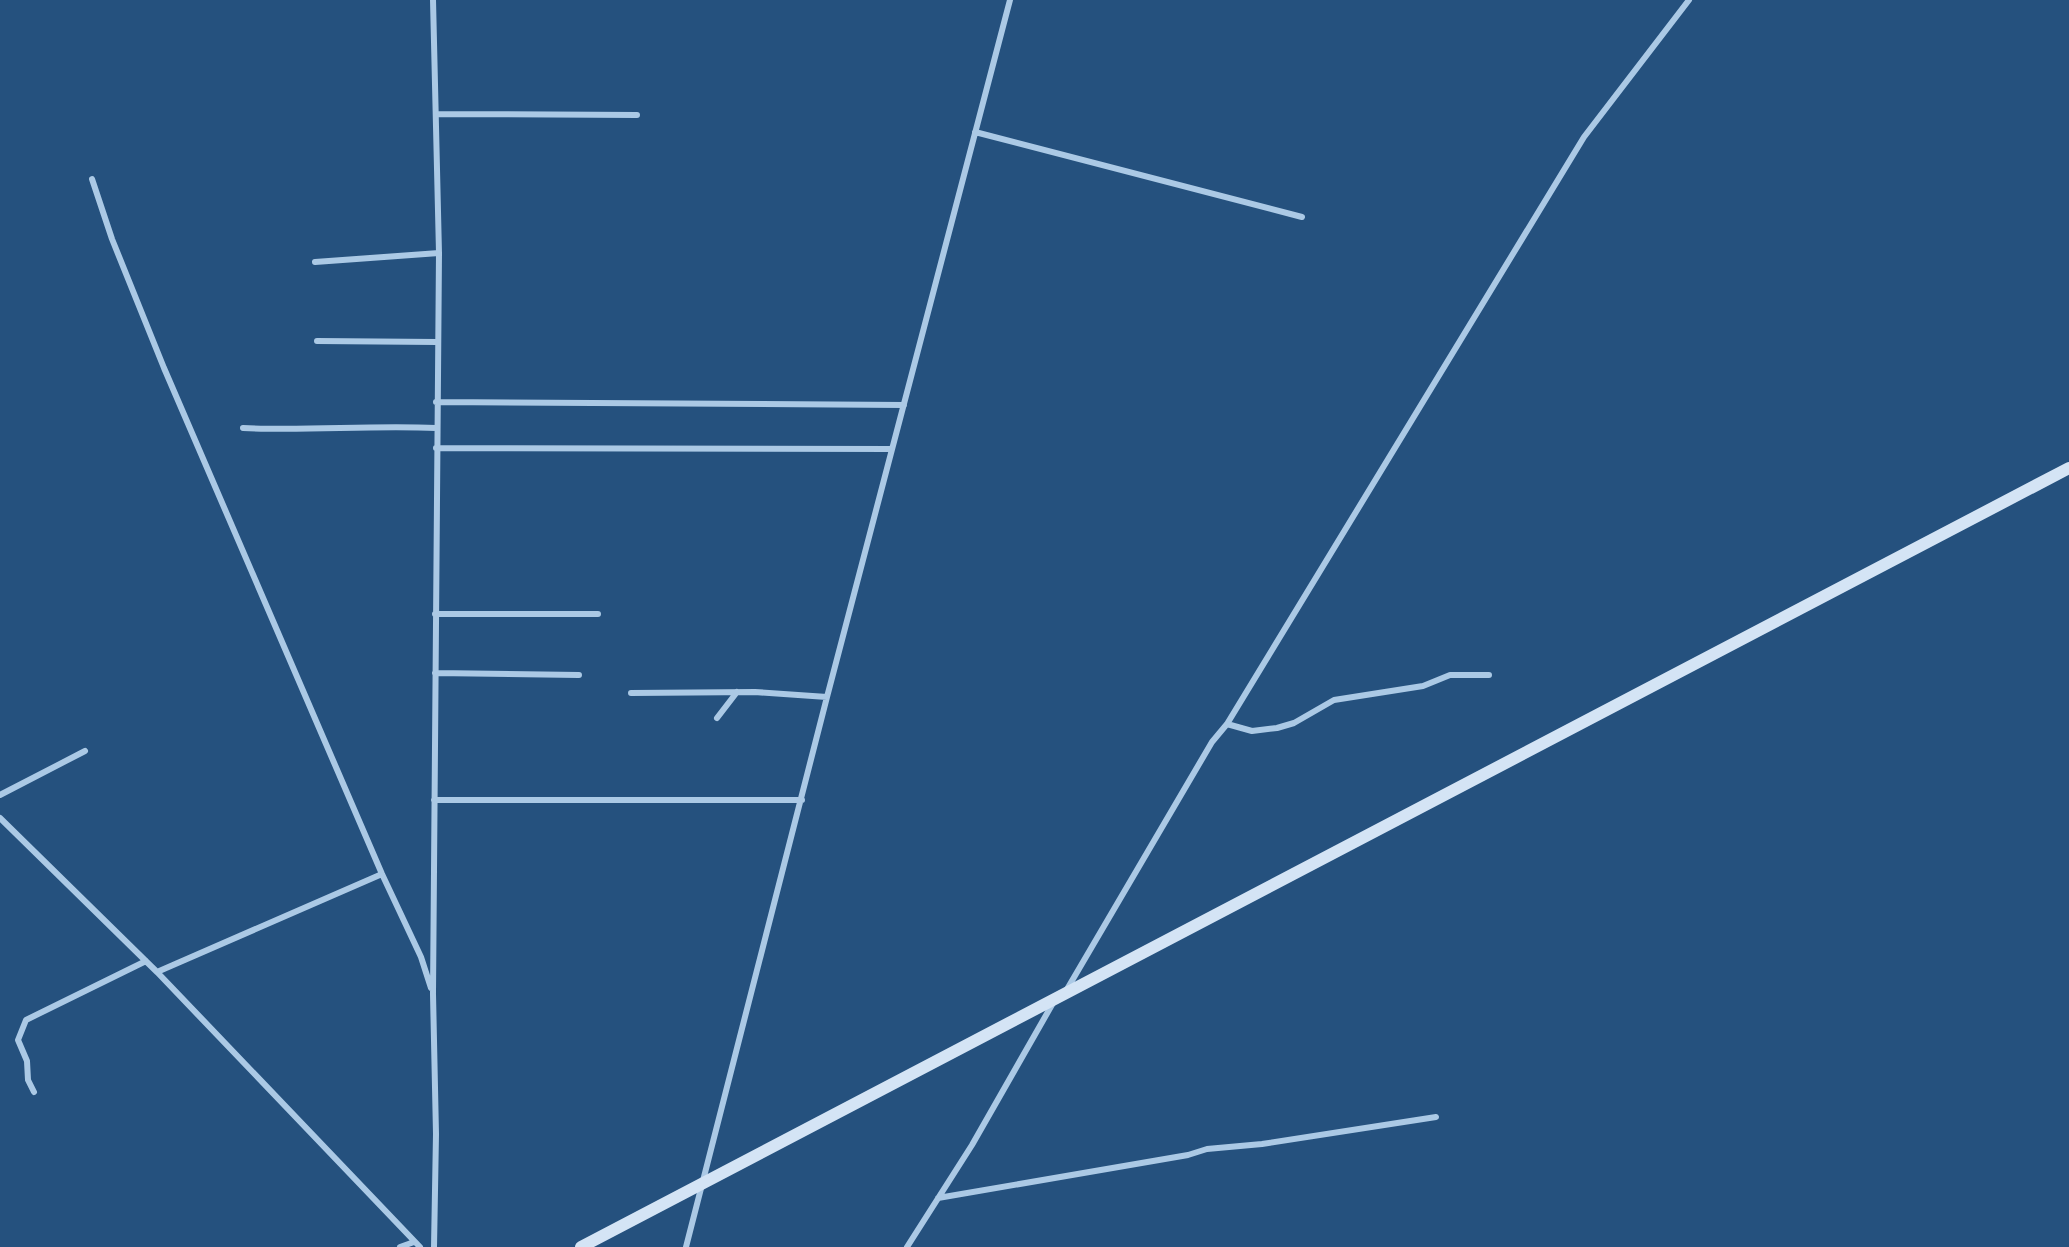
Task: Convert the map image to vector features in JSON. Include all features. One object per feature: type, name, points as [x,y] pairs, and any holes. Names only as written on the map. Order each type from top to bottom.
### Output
[{"type":"main road","points":[[581,1247],[1060,997],[1213,914],[2069,468]]},
{"type":"street","points":[[433,0],[439,253],[436,342],[434,1247]]},
{"type":"street","points":[[686,1247],[827,697],[1010,0]]},
{"type":"street","points":[[907,1247],[972,1145],[1212,742],[1227,724],[1584,137],[1689,0]]},
{"type":"street","points":[[436,114],[637,115]]},
{"type":"street","points":[[975,132],[1302,216]]},
{"type":"street","points":[[92,180],[112,239],[164,368],[382,874],[422,957],[433,994]]},
{"type":"street","points":[[315,262],[439,253]]},
{"type":"street","points":[[317,341],[436,342]]},
{"type":"street","points":[[436,402],[904,405]]},
{"type":"street","points":[[243,428],[330,430],[385,426],[436,428]]},
{"type":"street","points":[[436,448],[892,449]]},
{"type":"street","points":[[435,614],[598,614]]},
{"type":"street","points":[[435,673],[579,675]]},
{"type":"street","points":[[1227,724],[1252,731],[1277,728],[1294,723],[1334,700],[1423,686],[1450,675],[1489,675]]},
{"type":"street","points":[[631,693],[737,692],[827,697]]},
{"type":"street","points":[[717,718],[737,692]]},
{"type":"street","points":[[0,795],[85,751]]},
{"type":"street","points":[[435,800],[802,800]]},
{"type":"street","points":[[0,818],[157,972],[420,1247]]},
{"type":"street","points":[[157,972],[382,874]]},
{"type":"street","points":[[34,1092],[28,1080],[27,1061],[18,1040],[26,1020],[146,961]]},
{"type":"street","points":[[938,1198],[1188,1155],[1208,1149],[1262,1144],[1436,1117]]},
{"type":"street","points":[[400,1247],[414,1242]]}]
